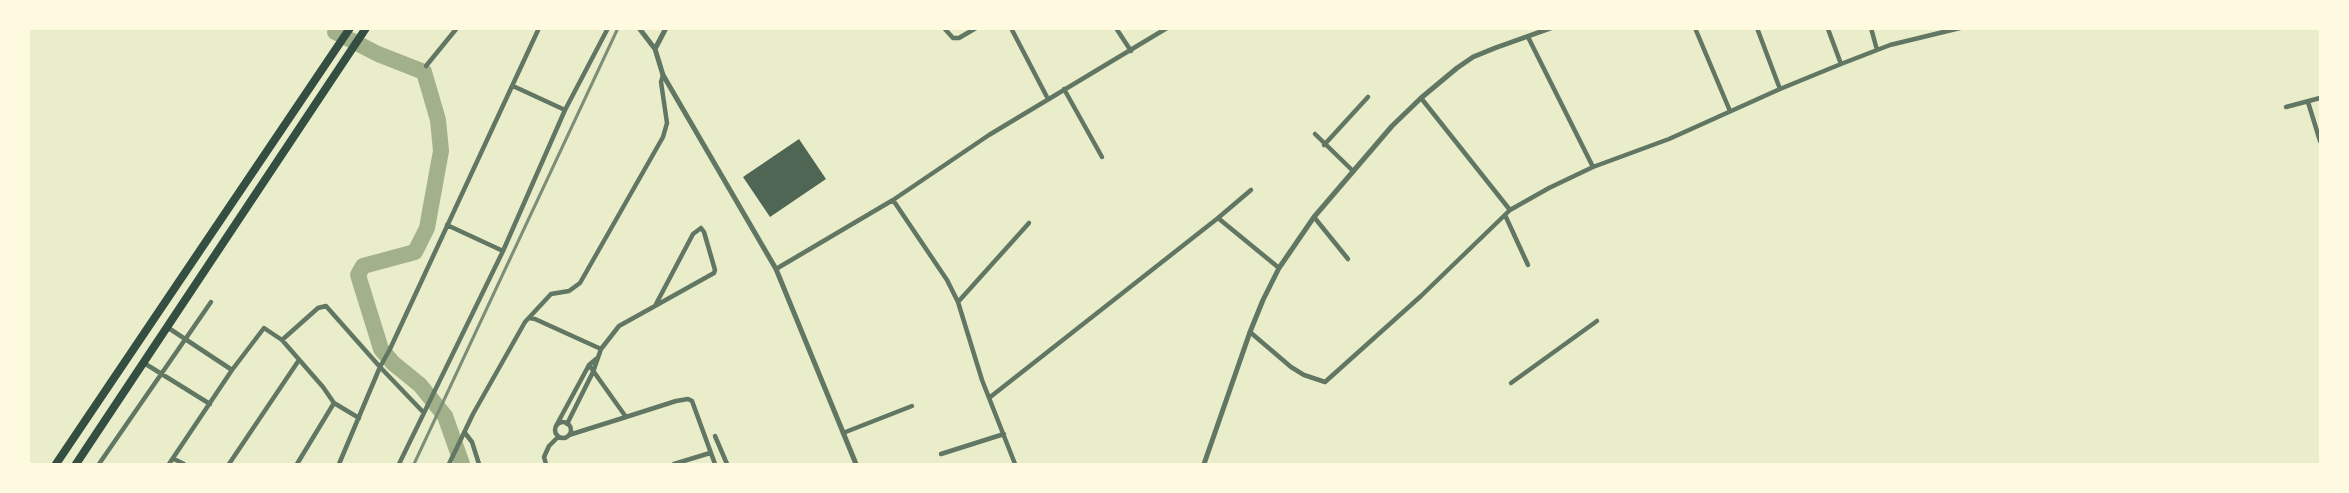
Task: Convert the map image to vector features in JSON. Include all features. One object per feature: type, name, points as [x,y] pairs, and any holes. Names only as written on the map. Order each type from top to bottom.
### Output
[{"type":"highway","points":[[76,465],[366,28]]},
{"type":"highway","points":[[56,465],[349,30]]},
{"type":"street","points":[[426,66],[457,28]]},
{"type":"street","points":[[339,465],[380,367],[539,28]]},
{"type":"street","points":[[399,465],[503,251],[565,110],[608,28]]},
{"type":"street","points":[[639,28],[656,49],[663,75],[776,269],[856,465]]},
{"type":"street","points":[[656,49],[666,28]]},
{"type":"street","points":[[944,28],[953,38],[959,38],[976,28]]},
{"type":"street","points":[[1011,28],[1048,99]]},
{"type":"street","points":[[1116,28],[1131,51]]},
{"type":"street","points":[[776,269],[893,200],[989,135],[1167,28]]},
{"type":"street","points":[[1204,465],[1250,332],[1279,268],[1314,217],[1392,126],[1421,98],[1473,57],[1551,28]]},
{"type":"street","points":[[1695,28],[1730,111]]},
{"type":"street","points":[[1757,28],[1780,89]]},
{"type":"street","points":[[1870,28],[1877,50]]},
{"type":"street","points":[[1828,29],[1841,63]]},
{"type":"street","points":[[1250,332],[1304,375],[1325,382],[1421,296],[1510,210],[1593,167],[1669,140],[1841,63],[1877,50],[1959,29]]},
{"type":"street","points":[[1528,37],[1593,167]]},
{"type":"street","points":[[449,464],[473,414],[529,318],[551,294],[569,291],[580,283],[663,137],[667,123],[661,82],[663,75]]},
{"type":"street","points":[[513,86],[565,110]]},
{"type":"street","points":[[1064,89],[1102,158]]},
{"type":"street","points":[[1324,145],[1368,97]]},
{"type":"street","points":[[1421,98],[1510,210]]},
{"type":"street","points":[[2286,108],[2320,98]]},
{"type":"street","points":[[2308,102],[2320,141]]},
{"type":"street","points":[[1315,134],[1353,171]]},
{"type":"street","points":[[989,398],[1251,190]]},
{"type":"street","points":[[893,200],[947,280],[958,302],[989,398],[1015,465]]},
{"type":"street","points":[[1505,215],[1528,265]]},
{"type":"street","points":[[1314,217],[1348,259]]},
{"type":"street","points":[[1218,218],[1279,268]]},
{"type":"street","points":[[958,302],[1029,223]]},
{"type":"street","points":[[447,225],[503,251]]},
{"type":"street","points":[[567,424],[593,372],[601,349],[619,327],[714,273],[701,228],[693,234],[655,306]]},
{"type":"street","points":[[99,465],[211,302]]},
{"type":"street","points":[[282,340],[318,308],[326,306],[424,413]]},
{"type":"street","points":[[529,318],[535,318],[601,349]]},
{"type":"street","points":[[1511,383],[1597,321]]},
{"type":"street","points":[[167,327],[232,370]]},
{"type":"street","points":[[170,465],[232,370],[263,328],[282,340],[323,387],[334,404],[359,418]]},
{"type":"street","points":[[558,437],[555,432],[556,426],[589,365],[596,359]]},
{"type":"street","points":[[229,465],[299,360]]},
{"type":"street","points":[[144,363],[210,404]]},
{"type":"street","points":[[589,365],[626,417]]},
{"type":"street","points":[[558,437],[564,438],[688,399],[694,406],[715,465]]},
{"type":"street","points":[[298,464],[334,404]]},
{"type":"street","points":[[843,433],[912,406]]},
{"type":"street","points":[[556,426],[561,423],[567,424]]},
{"type":"street","points":[[567,424],[570,429],[569,435]]},
{"type":"street","points":[[465,433],[472,442],[478,465]]},
{"type":"street","points":[[941,454],[1004,434]]},
{"type":"street","points":[[715,436],[727,465]]},
{"type":"street","points":[[546,465],[544,457],[549,446],[558,437]]},
{"type":"street","points":[[674,465],[710,453]]},
{"type":"street","points":[[174,459],[184,465]]},
{"type":"building","points":[[799,139],[826,179],[770,217],[743,177]]},
{"type":"waterway","points":[[338,28],[335,32],[378,54],[424,72],[438,120],[441,151],[427,228],[415,252],[363,266],[358,275],[381,349],[393,363],[420,385],[445,416],[462,464]]},
{"type":"railway","points":[[414,464],[618,28]]}]
